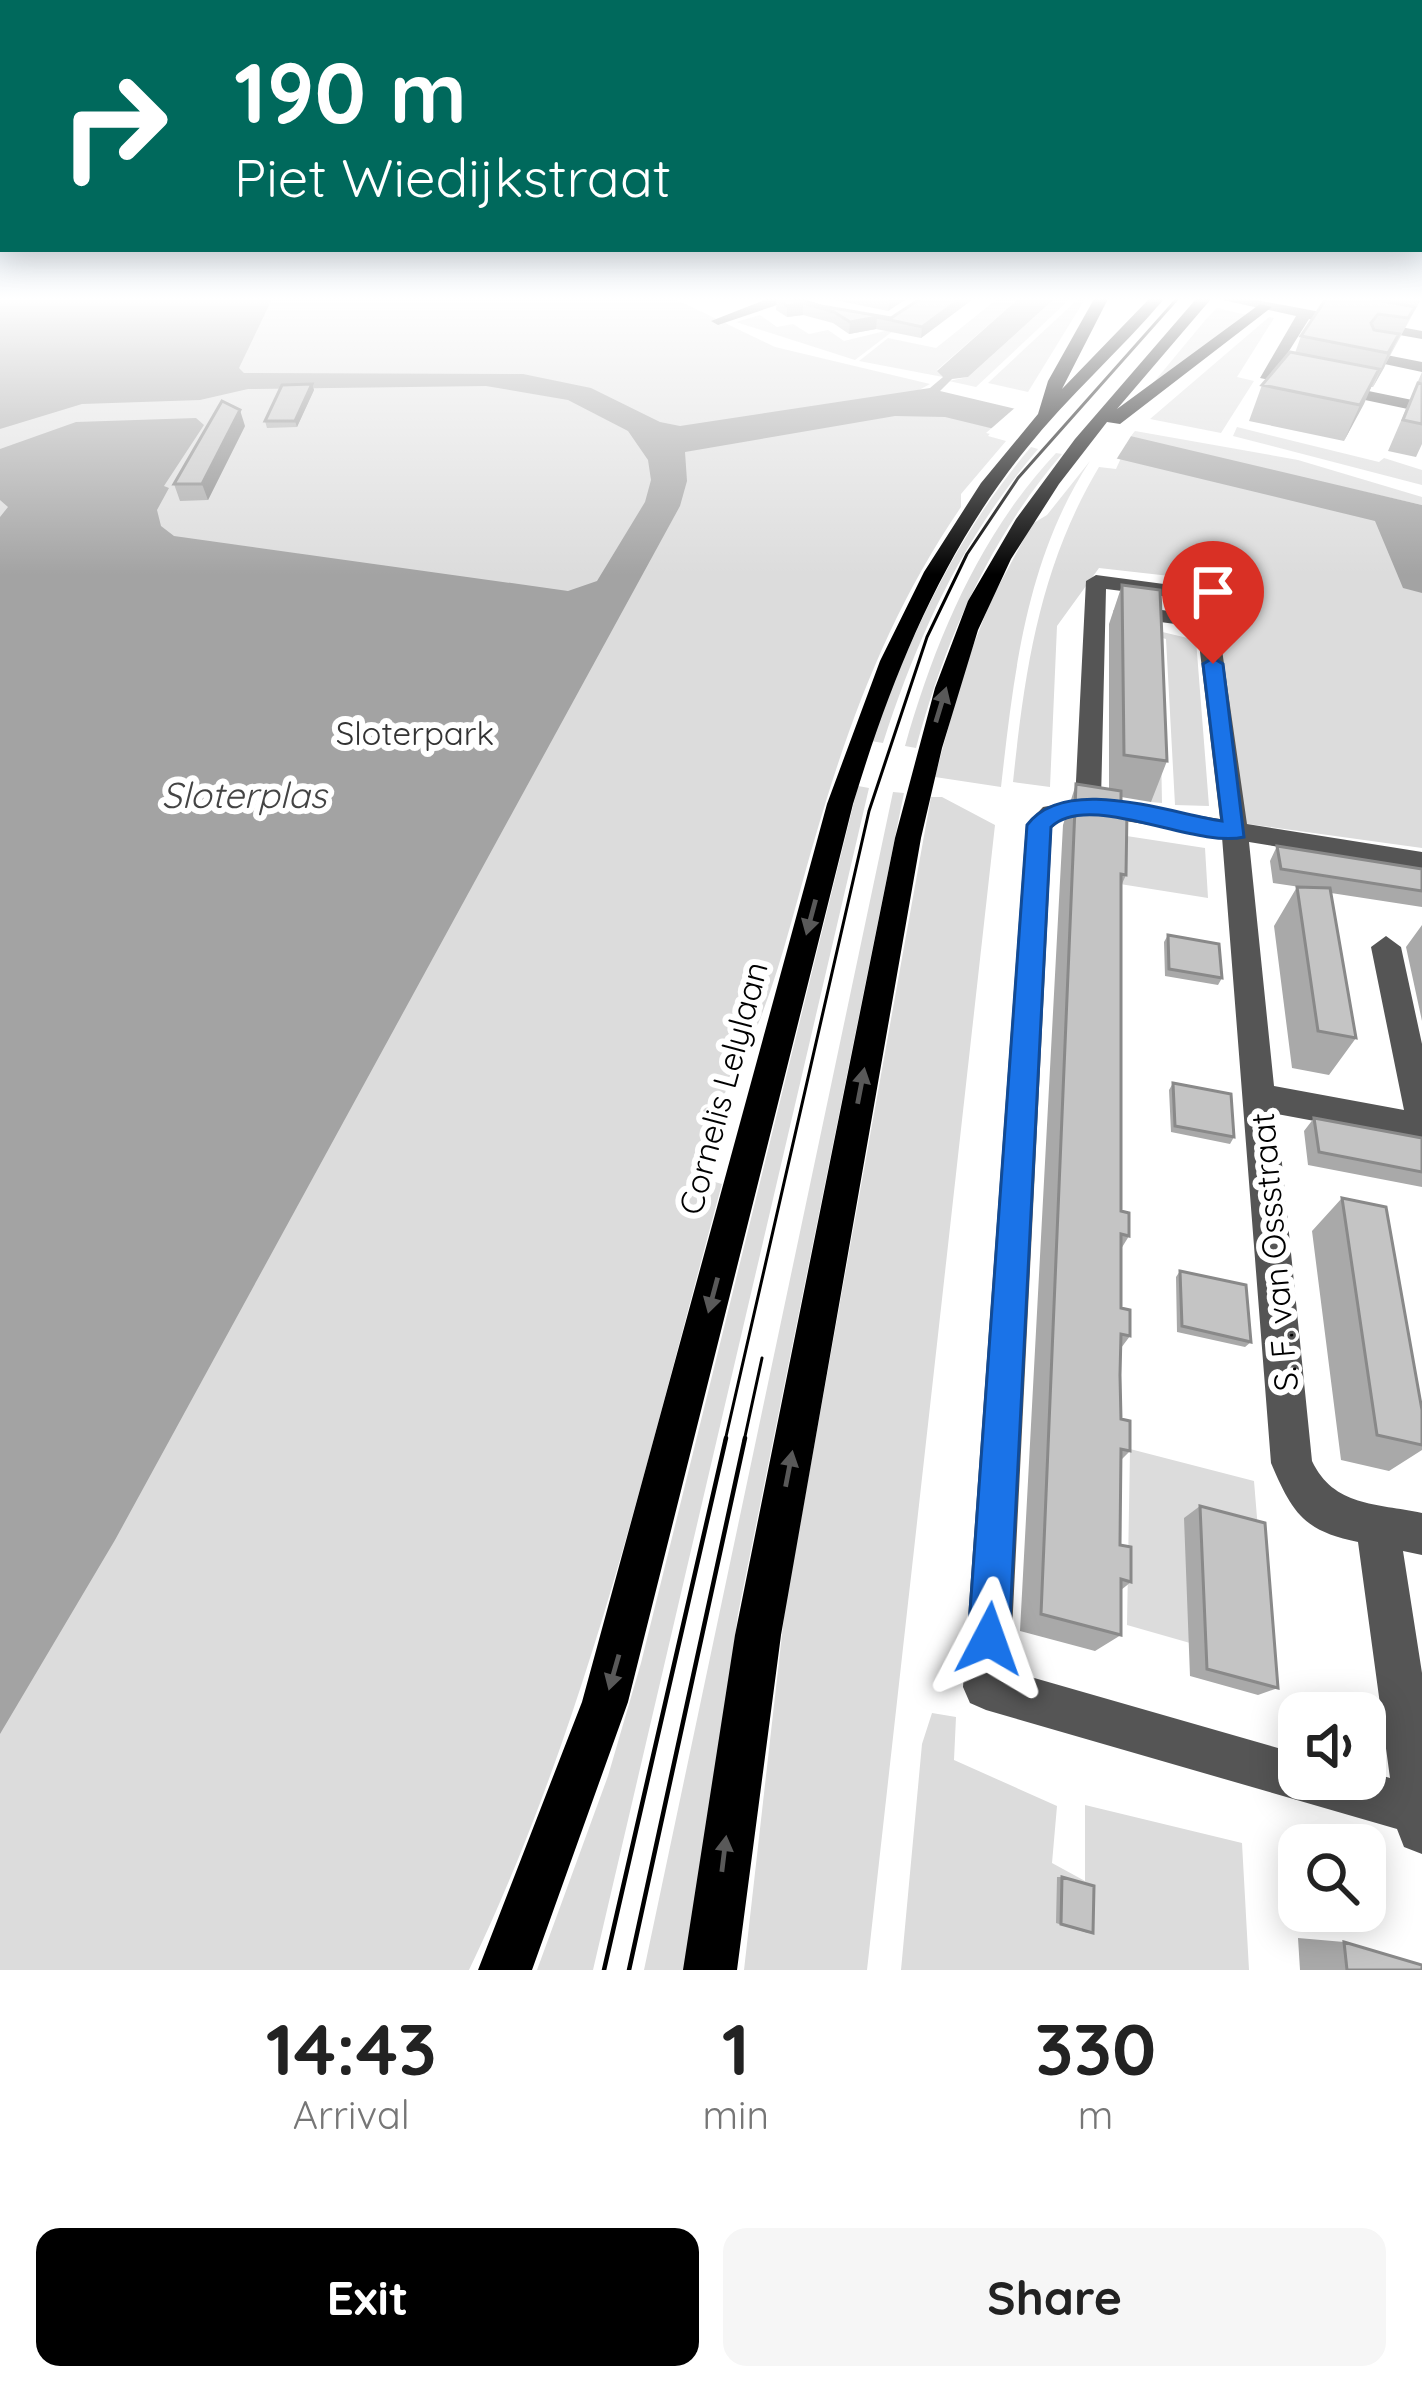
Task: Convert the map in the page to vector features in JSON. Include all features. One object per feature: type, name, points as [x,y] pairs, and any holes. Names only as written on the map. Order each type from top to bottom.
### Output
[{"type":"main road","points":[[1057,398],[1060,391]]},
{"type":"main road","name":"Cornelis Lelylaan","points":[[505,1970],[605,1702],[869,708],[940,555],[1064,391]]},
{"type":"main road","points":[[1118,411],[1133,391]]},
{"type":"main road","points":[[710,1970],[762,1612],[908,838],[934,729],[980,600],[1026,518],[1089,436],[1146,391]]},
{"type":"street","points":[[1344,391],[1422,407]]},
{"type":"street","name":"S. F. van Ossstraat","points":[[1088,807],[1095,608],[1207,622],[1235,832],[1292,1463],[1309,1500],[1339,1517],[1422,1534]]},
{"type":"street","points":[[1278,1771],[986,1687],[1039,825],[1052,813],[1088,807],[1422,861]]},
{"type":"street","points":[[1261,1096],[1422,1122],[1386,947]]},
{"type":"street","points":[[1364,1800],[1421,1820],[1377,1524]]},
{"type":"green space","name":"Sloterpark","points":[[28,391],[921,391],[994,429],[988,436],[1006,441],[961,494],[961,507],[894,623],[844,746],[774,979],[740,1065],[733,1065],[701,1178],[722,1184],[583,1682],[511,1875],[469,1970],[0,1970],[0,404]]},
{"type":"green space","points":[[1183,391],[1248,391],[1221,433],[1150,419]]},
{"type":"green space","points":[[1237,427],[1379,462],[1384,458],[1422,470],[1422,485],[1233,436]]},
{"type":"green space","points":[[1135,431],[1298,460],[1422,497],[1422,505],[1129,438]]},
{"type":"green space","points":[[1031,447],[1038,449],[987,516],[946,588],[883,743],[871,741],[938,586],[980,515]]},
{"type":"green space","points":[[1056,453],[1062,454],[1012,521],[972,592],[916,748],[905,746],[963,590],[1005,518]]},
{"type":"green space","points":[[1121,458],[1397,525],[1422,551],[1422,848],[1234,822],[1205,580],[1099,568],[1057,626],[1050,787],[1013,782],[1030,658],[1049,580],[1099,467],[1116,469]]},
{"type":"green space","points":[[1090,461],[1068,498],[1037,577],[1018,660],[1001,787],[935,777],[964,669],[991,600],[1032,524],[1047,515]]},
{"type":"green space","points":[[1154,630],[1196,640],[1209,806],[1175,805],[1166,639],[1159,637],[1162,803],[1150,802],[1146,637]]},
{"type":"green space","points":[[858,786],[869,788],[593,1970],[537,1970],[608,1776],[641,1663]]},
{"type":"green space","points":[[893,792],[904,793],[738,1614],[691,1970],[644,1970]]},
{"type":"green space","points":[[931,797],[942,797],[995,825],[867,1970],[744,1970],[785,1608]]},
{"type":"green space","points":[[1120,835],[1205,848],[1208,898],[1120,884]]},
{"type":"green space","points":[[1130,1449],[1254,1481],[1264,1603],[1197,1645],[1127,1625]]},
{"type":"green space","points":[[932,1713],[956,1717],[954,1760],[1057,1806],[1052,1863],[1085,1881],[1085,1805],[1242,1843],[1249,1970],[901,1970],[922,1744]]},
{"type":"water","name":"Sloterplas","points":[[0,391],[240,391],[200,400],[82,404],[0,429]]},
{"type":"water","name":"Sloterplas","points":[[515,391],[597,391],[660,422],[680,426],[911,391],[940,391],[1422,505],[1422,593],[1403,588],[1375,521],[945,417],[895,416],[685,452],[687,481],[680,506],[115,1540],[0,1734],[0,517],[8,507],[0,500],[0,449],[76,422],[196,418],[204,425],[164,486],[169,488],[157,510],[161,526],[174,536],[568,591],[597,581],[645,502],[651,480],[648,460],[628,431],[568,400]]},
{"type":"pier","points":[[1017,406],[1133,433],[1114,463],[986,433]]},
{"type":"building","points":[[279,391],[309,391],[295,421],[265,421]]},
{"type":"building","points":[[1291,391],[1367,391],[1360,405]]},
{"type":"building","points":[[1415,391],[1422,391],[1422,424],[1403,420]]},
{"type":"building","points":[[222,401],[240,410],[202,484],[174,484]]},
{"type":"building","points":[[1122,585],[1160,590],[1167,761],[1124,755]]},
{"type":"building","points":[[1076,784],[1121,791],[1121,809],[1127,810],[1126,875],[1121,874],[1121,1211],[1129,1213],[1129,1236],[1121,1234],[1121,1308],[1130,1310],[1130,1336],[1121,1334],[1120,1375],[1121,1419],[1130,1421],[1130,1451],[1121,1449],[1120,1545],[1131,1547],[1131,1582],[1121,1579],[1121,1635],[1041,1614]]},
{"type":"building","points":[[1277,846],[1422,869],[1422,891],[1281,869]]},
{"type":"building","points":[[1297,887],[1330,888],[1356,1038],[1318,1031]]},
{"type":"building","points":[[1168,935],[1219,944],[1222,978],[1169,969]]},
{"type":"building","points":[[1173,1083],[1231,1094],[1234,1137],[1175,1126]]},
{"type":"building","points":[[1314,1118],[1422,1138],[1422,1172],[1319,1152]]},
{"type":"building","points":[[1342,1198],[1386,1207],[1422,1410],[1422,1445],[1377,1435]]},
{"type":"building","points":[[1180,1271],[1246,1285],[1251,1342],[1182,1326]]},
{"type":"building","points":[[1200,1506],[1265,1523],[1278,1688],[1207,1669]]},
{"type":"building","points":[[1062,1877],[1094,1886],[1093,1933],[1061,1924]]},
{"type":"building","points":[[1344,1942],[1422,1965],[1422,1970],[1347,1970]]},
{"type":"tram line","points":[[725,1441],[869,811],[927,637],[967,554],[1018,478],[1095,391]]},
{"type":"tram line","points":[[744,1441],[762,1358]]},
{"type":"tram line","points":[[604,1970],[726,1438]]},
{"type":"tram line","points":[[629,1970],[745,1438]]},
{"type":"route","points":[[989,1639],[1039,825],[1052,813],[1088,807],[1235,832],[1213,664]]}]
